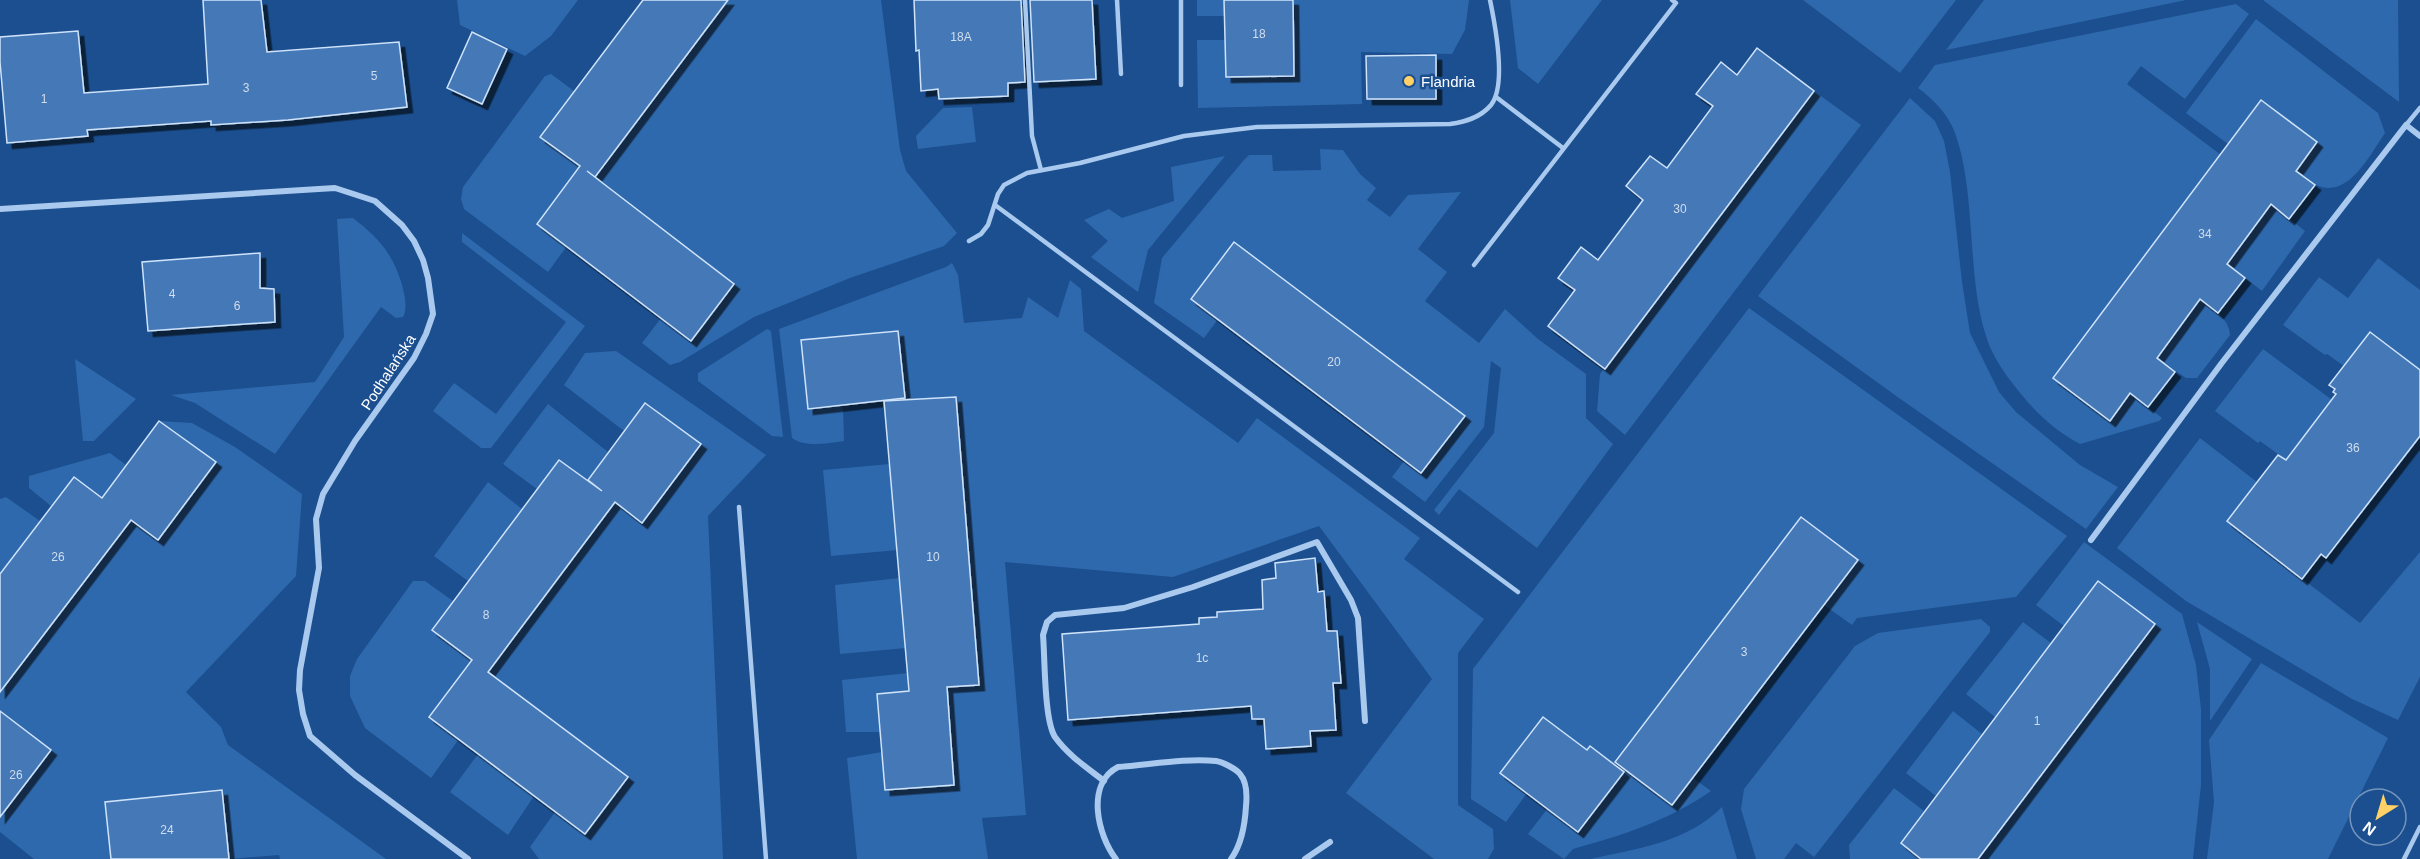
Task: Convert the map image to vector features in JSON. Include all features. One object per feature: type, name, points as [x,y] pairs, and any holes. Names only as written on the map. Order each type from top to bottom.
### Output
[{"type":"street","points":[[2091,540],[2221,364],[2406,125],[2420,136]]},
{"type":"street","name":"Podhalańska","points":[[0,209],[335,188],[375,201],[390,212],[414,241],[428,278],[433,314],[414,358],[355,441],[319,503],[316,519],[319,568],[303,650],[299,690],[310,736],[355,775],[468,859]]},
{"type":"street","points":[[1104,781],[1071,756],[1053,735],[1049,720],[1043,635],[1047,622],[1055,615],[1125,608],[1193,587],[1317,542],[1351,600],[1358,618],[1365,721]]},
{"type":"street","points":[[1116,859],[1109,850],[1102,832],[1099,794],[1110,771],[1118,767],[1200,761],[1219,761],[1237,771],[1245,784],[1245,821],[1241,838],[1231,859]]},
{"type":"street","points":[[1305,859],[1330,842]]},
{"type":"lane","points":[[1025,0],[1032,135],[1041,170]]},
{"type":"lane","points":[[1117,0],[1121,74]]},
{"type":"lane","points":[[1181,0],[1181,85]]},
{"type":"lane","points":[[969,241],[981,234],[988,225],[1004,185],[1020,176],[1041,170],[1080,163],[1184,136],[1257,127],[1466,122],[1492,105],[1496,97],[1498,63],[1490,0]]},
{"type":"lane","points":[[1474,265],[1676,3],[1672,0]]},
{"type":"lane","points":[[1496,97],[1563,148]]},
{"type":"lane","points":[[2406,125],[2420,108]]},
{"type":"lane","points":[[995,205],[1518,592]]},
{"type":"lane","points":[[739,507],[766,859]]},
{"type":"lane","points":[[2404,859],[2420,827]]},
{"type":"shaded area","points":[[457,0],[578,0],[551,36],[525,56],[460,25]]},
{"type":"shaded area","points":[[728,0],[881,0],[900,150],[906,171],[957,233],[944,246],[850,278],[754,317],[680,362],[670,365],[642,343],[661,318],[691,341],[734,284],[595,177]]},
{"type":"shaded area","points":[[1197,0],[1225,0],[1225,16],[1197,16]]},
{"type":"shaded area","points":[[1293,0],[1469,0],[1465,30],[1452,54],[1361,52],[1362,104],[1198,108],[1197,40],[1225,40],[1227,77],[1294,76]]},
{"type":"shaded area","points":[[1510,0],[1602,0],[1538,84],[1518,68]]},
{"type":"shaded area","points":[[1803,0],[1956,0],[1900,73]]},
{"type":"shaded area","points":[[1984,0],[2186,0],[1946,50]]},
{"type":"shaded area","points":[[2263,0],[2398,0],[2399,102]]},
{"type":"shaded area","points":[[2236,4],[2249,14],[2185,99],[2141,66],[2127,84],[2221,155],[2130,393],[2162,418],[2159,421],[2080,444],[2055,428],[2034,409],[2010,381],[1992,352],[1980,312],[1976,287],[1962,157],[1949,120],[1918,88],[1935,65]]},
{"type":"shaded area","points":[[2256,19],[2378,113],[2385,133],[2365,163],[2348,181],[2328,188],[2308,181],[2296,171],[2317,142],[2261,100],[2228,144],[2186,113]]},
{"type":"shaded area","points":[[551,74],[574,91],[540,137],[580,166],[567,246],[548,272],[464,209],[461,199],[463,187],[545,76]]},
{"type":"shaded area","points":[[1814,91],[1861,125],[1625,435],[1597,411],[1600,374]]},
{"type":"shaded area","points":[[1910,98],[1935,121],[1944,141],[1970,333],[1999,392],[2016,412],[2080,465],[2118,487],[2086,529],[1758,296]]},
{"type":"shaded area","points":[[972,107],[976,142],[918,149],[916,136],[943,108]]},
{"type":"shaded area","points":[[1320,149],[1343,150],[1360,174],[1376,188],[1367,200],[1390,217],[1408,195],[1461,192],[1418,249],[1447,272],[1425,301],[1479,343],[1505,309],[1538,339],[1586,374],[1586,418],[1613,444],[1537,548],[1459,489],[1439,515],[1434,510],[1494,433],[1501,368],[1491,361],[1484,427],[1425,502],[1392,477],[1404,461],[1421,473],[1464,416],[1234,242],[1191,299],[1218,319],[1204,338],[1154,303],[1162,258],[1249,155],[1272,155],[1273,171],[1321,170]]},
{"type":"shaded area","points":[[1225,156],[1148,250],[1138,292],[1091,257],[1108,241],[1084,220],[1109,209],[1122,218],[1174,201],[1171,167]]},
{"type":"shaded area","points":[[2271,204],[2305,231],[2262,291],[2227,264]]},
{"type":"shaded area","points":[[353,218],[378,240],[393,261],[402,286],[405,311],[403,317],[396,318],[381,307],[275,454],[195,403],[171,395],[315,382],[344,337],[337,219]]},
{"type":"shaded area","points":[[462,233],[585,326],[491,448],[481,448],[433,411],[454,383],[496,414],[566,322],[462,242]]},
{"type":"shaded area","points":[[2378,258],[2420,290],[2420,370],[2371,332],[2344,366],[2283,325],[2319,277],[2348,298]]},
{"type":"shaded area","points":[[952,263],[958,275],[964,323],[1022,318],[1028,297],[1058,318],[1070,280],[1081,289],[1084,331],[1238,443],[1257,418],[1420,538],[1404,559],[1484,619],[1458,653],[1458,805],[1493,829],[1494,849],[1488,859],[1434,859],[1346,793],[1432,679],[1319,526],[1173,577],[1005,562],[1026,815],[982,818],[988,859],[857,859],[847,758],[882,752],[885,790],[954,785],[947,687],[979,685],[956,397],[905,400],[898,331],[801,340],[808,409],[843,406],[844,441],[817,444],[798,441],[792,438],[779,329]]},
{"type":"shaded area","points":[[2200,299],[2223,319],[2230,335],[2197,378],[2186,378],[2157,358]]},
{"type":"shaded area","points":[[1749,308],[2067,536],[2016,597],[1857,618],[1852,625],[1824,605],[1858,560],[1801,517],[1614,764],[1590,746],[1587,750],[1543,717],[1501,772],[1527,793],[1506,822],[1471,799],[1473,669]]},
{"type":"shaded area","points":[[767,329],[771,331],[783,437],[772,436],[698,381],[698,373]]},
{"type":"shaded area","points":[[2263,349],[2335,402],[2307,432],[2286,460],[2260,441],[2258,443],[2215,411]]},
{"type":"shaded area","points":[[616,351],[766,455],[708,516],[723,859],[539,859],[530,847],[555,812],[585,834],[627,777],[488,672],[615,502],[642,523],[701,444],[646,403],[624,431],[564,385],[585,353]]},
{"type":"shaded area","points":[[75,359],[136,399],[94,441],[83,441]]},
{"type":"shaded area","points":[[548,404],[608,452],[587,481],[559,460],[537,489],[503,464]]},
{"type":"shaded area","points":[[159,421],[192,423],[235,447],[302,494],[296,576],[186,692],[221,727],[228,745],[386,859],[280,859],[279,855],[229,859],[222,790],[106,802],[111,859],[34,859],[0,832],[0,817],[51,750],[0,711],[0,692],[131,520],[158,540],[216,463]]},
{"type":"shaded area","points":[[2200,438],[2257,482],[2227,521],[2360,623],[2420,552],[2420,677],[2398,720],[2352,699],[2186,601],[2117,548]]},
{"type":"shaded area","points":[[110,453],[126,465],[102,498],[74,477],[51,506],[29,488],[29,476]]},
{"type":"shaded area","points":[[890,464],[898,550],[831,556],[823,470]]},
{"type":"shaded area","points":[[488,482],[522,509],[468,581],[434,556]]},
{"type":"shaded area","points":[[6,497],[40,521],[0,574],[0,499]]},
{"type":"shaded area","points":[[2084,542],[2182,614],[2196,665],[2201,709],[2201,785],[2193,859],[1978,859],[2155,625],[2098,581],[2064,626],[2036,605]]},
{"type":"shaded area","points":[[900,578],[906,648],[840,654],[835,585]]},
{"type":"shaded area","points":[[413,581],[425,581],[453,601],[432,630],[472,660],[459,739],[431,778],[365,728],[350,696],[350,676],[357,659]]},
{"type":"shaded area","points":[[1981,619],[1990,627],[1990,632],[1814,857],[1796,843],[1784,859],[1756,859],[1741,809],[1744,789],[1855,646],[1878,633]]},
{"type":"shaded area","points":[[2023,622],[2051,643],[1995,717],[1966,694]]},
{"type":"shaded area","points":[[2197,622],[2252,659],[2210,721],[2210,669]]},
{"type":"shaded area","points":[[2261,663],[2388,738],[2364,787],[2348,787],[2348,819],[2328,859],[2207,859],[2214,802],[2209,740]]},
{"type":"shaded area","points":[[908,673],[909,691],[877,694],[880,732],[846,732],[842,680]]},
{"type":"shaded area","points":[[1953,711],[1982,734],[1936,796],[1906,773]]},
{"type":"shaded area","points":[[478,754],[534,796],[508,835],[450,792]]},
{"type":"shaded area","points":[[1622,767],[1672,805],[1693,778],[1711,791],[1662,819],[1573,849],[1564,859],[1528,834],[1548,808],[1578,832],[1598,805],[1595,802]]},
{"type":"shaded area","points":[[1894,788],[1924,811],[1901,843],[1921,859],[1850,859],[1849,845]]},
{"type":"shaded area","points":[[1722,807],[1737,859],[1590,859],[1643,847],[1677,836],[1708,819]]},
{"type":"building","points":[[203,0],[261,0],[267,52],[399,42],[407,107],[288,120],[211,125],[211,121],[87,130],[88,136],[7,143],[0,37],[78,31],[84,93],[208,84]]},
{"type":"building","points":[[643,0],[728,0],[595,177],[587,171],[734,284],[691,341],[537,224],[580,166],[540,137]]},
{"type":"building","points":[[914,0],[1021,0],[1025,82],[1008,83],[1008,96],[939,99],[938,89],[921,91],[919,50],[916,51]]},
{"type":"building","points":[[1030,0],[1092,0],[1096,79],[1034,82]]},
{"type":"building","points":[[1224,0],[1293,0],[1294,76],[1226,77]]},
{"type":"building","points":[[472,32],[507,49],[482,104],[447,88]]},
{"type":"building","points":[[1757,48],[1814,91],[1605,369],[1548,326],[1575,290],[1558,278],[1581,247],[1598,260],[1643,200],[1626,186],[1650,156],[1667,168],[1713,106],[1696,94],[1721,62],[1737,75]]},
{"type":"building","points":[[1436,55],[1436,99],[1367,99],[1366,56]]},
{"type":"building","points":[[2261,100],[2317,142],[2296,171],[2315,185],[2289,219],[2271,204],[2227,264],[2245,278],[2218,313],[2200,299],[2157,358],[2175,372],[2148,407],[2130,393],[2110,421],[2053,378]]},
{"type":"building","points":[[1234,242],[1465,416],[1421,473],[1191,299]]},
{"type":"building","points":[[260,253],[260,288],[274,289],[275,322],[148,331],[142,262]]},
{"type":"building","points":[[898,331],[905,398],[808,409],[801,340]]},
{"type":"building","points":[[2370,332],[2420,370],[2420,436],[2326,558],[2321,554],[2302,579],[2227,521],[2278,455],[2286,460],[2336,394],[2333,392],[2335,389],[2329,385]]},
{"type":"building","points":[[956,397],[979,685],[947,687],[954,785],[885,790],[877,694],[909,691],[884,401]]},
{"type":"building","points":[[645,403],[701,444],[642,523],[615,502],[488,672],[628,777],[585,834],[429,717],[472,660],[432,630],[559,460],[602,491],[588,480]]},
{"type":"building","points":[[159,421],[216,462],[158,540],[131,520],[0,692],[0,574],[74,477],[102,498]]},
{"type":"building","points":[[1801,517],[1858,560],[1672,805],[1615,762]]},
{"type":"building","points":[[1315,558],[1318,592],[1324,591],[1327,631],[1337,631],[1341,683],[1333,683],[1336,730],[1310,731],[1311,746],[1266,749],[1264,719],[1252,719],[1251,706],[1068,720],[1062,634],[1199,624],[1199,618],[1217,617],[1217,612],[1263,609],[1262,580],[1276,578],[1275,563]]},
{"type":"building","points":[[2098,581],[2155,624],[1978,859],[1921,859],[1901,843]]},
{"type":"building","points":[[0,711],[51,750],[0,817]]},
{"type":"building","points":[[1543,717],[1587,750],[1590,746],[1624,772],[1578,832],[1500,773]]},
{"type":"building","points":[[222,790],[229,859],[111,859],[105,802]]},
{"type":"place","name":"Flandria","points":[[1409,81]]}]
